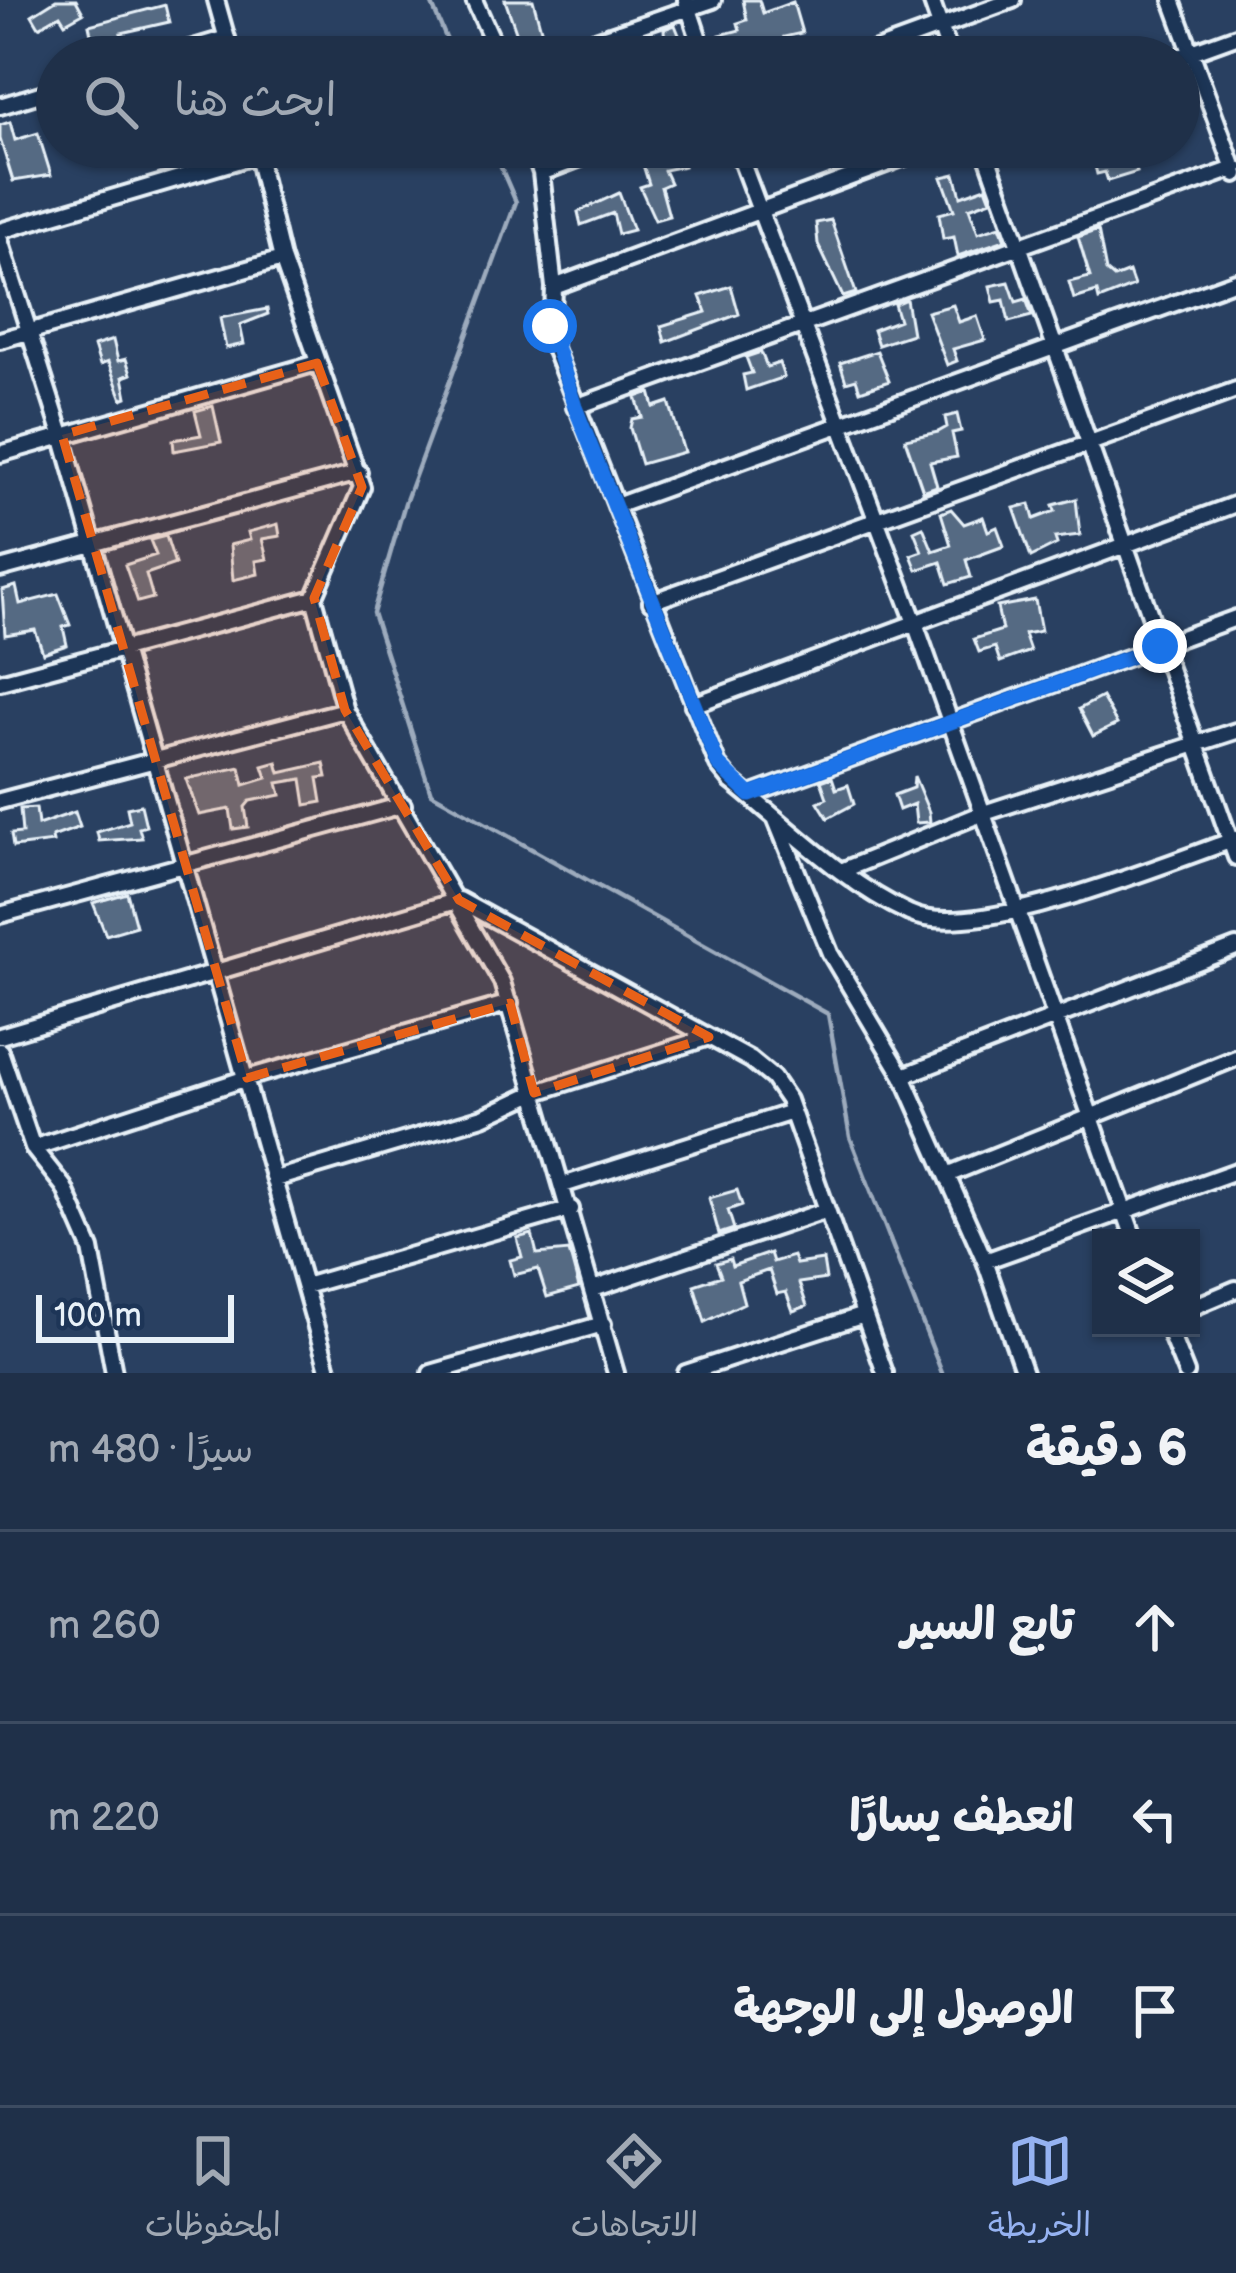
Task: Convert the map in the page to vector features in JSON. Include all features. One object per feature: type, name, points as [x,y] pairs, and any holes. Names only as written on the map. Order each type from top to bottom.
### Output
[{"type":"street","points":[[216,0],[225,36]]},
{"type":"street","points":[[474,0],[490,36]]},
{"type":"street","points":[[602,36],[688,4],[713,0]]},
{"type":"street","points":[[931,0],[943,36]]},
{"type":"street","points":[[915,36],[1013,0]]},
{"type":"street","points":[[1172,0],[1181,36]]},
{"type":"street","points":[[688,4],[698,36]]},
{"type":"street","points":[[1200,49],[1236,36]]},
{"type":"street","points":[[575,407],[1235,170],[1200,90]]},
{"type":"street","points":[[0,106],[36,95]]},
{"type":"street","points":[[205,168],[0,236],[62,435],[329,1373]]},
{"type":"street","points":[[260,168],[282,259],[359,472],[360,501],[314,598],[345,710],[378,772],[459,900],[510,1003],[616,1373]]},
{"type":"street","points":[[539,168],[554,287],[552,343],[718,764],[750,795],[841,871],[909,914],[939,923],[1016,910],[1233,840]]},
{"type":"street","points":[[541,173],[554,168]]},
{"type":"street","points":[[744,168],[801,328],[879,522],[1131,1229]]},
{"type":"street","points":[[554,287],[872,168]]},
{"type":"street","points":[[991,168],[1051,348],[1236,857]]},
{"type":"street","points":[[0,340],[282,259]]},
{"type":"street","points":[[616,506],[1236,281]]},
{"type":"street","points":[[0,454],[317,363]]},
{"type":"street","points":[[651,602],[1236,390]]},
{"type":"street","points":[[0,569],[359,472]]},
{"type":"street","points":[[693,705],[1236,504]]},
{"type":"street","points":[[0,682],[314,598]]},
{"type":"street","points":[[750,795],[1236,618]]},
{"type":"street","points":[[0,801],[345,710]]},
{"type":"street","points":[[841,871],[981,814],[1236,731]]},
{"type":"street","points":[[0,915],[403,805]]},
{"type":"street","points":[[774,816],[830,953],[903,1076],[986,1262],[1024,1373]]},
{"type":"street","points":[[0,1036],[459,900],[709,1037],[773,1078],[792,1112],[885,1373]]},
{"type":"street","points":[[903,1076],[1055,1013],[1236,947]]},
{"type":"street","points":[[33,1148],[248,1078],[510,1003]]},
{"type":"street","points":[[275,1179],[483,1117],[534,1093],[709,1037]]},
{"type":"street","points":[[0,1051],[33,1148],[64,1187],[91,1250],[114,1373]]},
{"type":"street","points":[[947,1175],[1236,1058]]},
{"type":"street","points":[[563,1185],[792,1112]]},
{"type":"street","points":[[986,1262],[1236,1171]]},
{"type":"street","points":[[305,1286],[571,1209]]},
{"type":"street","points":[[593,1289],[827,1210]]},
{"type":"street","points":[[1200,1304],[1236,1289]]},
{"type":"street","points":[[686,1373],[864,1316]]},
{"type":"street","points":[[431,1373],[603,1324]]},
{"type":"street","points":[[1172,1337],[1186,1373]]},
{"type":"highlighted area","points":[[317,363],[362,487],[314,598],[345,710],[459,900],[709,1037],[534,1093],[510,1003],[247,1078],[62,435]]},
{"type":"building","points":[[56,0],[76,0],[83,13],[65,23],[60,15],[39,27],[32,15]]},
{"type":"building","points":[[505,0],[533,0],[542,33],[518,36]]},
{"type":"building","points":[[743,0],[759,0],[763,13],[793,2],[802,33],[720,36],[740,30],[738,23],[747,20]]},
{"type":"building","points":[[165,5],[169,22],[122,36],[91,36],[89,25]]},
{"type":"building","points":[[675,25],[679,36],[664,36],[664,29]]},
{"type":"building","points":[[10,122],[15,140],[36,134],[36,168],[49,168],[51,175],[13,181],[0,125]]},
{"type":"building","points":[[644,168],[674,168],[664,170],[670,183],[661,187],[669,216],[655,220],[640,187],[649,184]]},
{"type":"building","points":[[1095,168],[1136,168],[1137,172],[1108,181],[1105,172],[1097,174]]},
{"type":"building","points":[[955,174],[961,196],[986,187],[991,200],[969,208],[978,233],[1000,226],[1005,240],[958,256],[954,237],[943,239],[939,214],[954,210],[942,177]]},
{"type":"building","points":[[619,193],[633,230],[618,234],[613,213],[581,225],[578,212]]},
{"type":"building","points":[[831,220],[856,293],[843,297],[818,244],[816,223]]},
{"type":"building","points":[[1098,230],[1106,271],[1114,278],[1129,272],[1134,286],[1099,300],[1097,292],[1074,299],[1069,282],[1090,277],[1078,237]]},
{"type":"building","points":[[1009,282],[1016,302],[1026,299],[1032,316],[1009,322],[1004,300],[994,302],[990,286]]},
{"type":"building","points":[[731,286],[739,314],[665,342],[661,326],[706,312],[700,296]]},
{"type":"building","points":[[906,299],[912,334],[878,345],[873,330],[899,320],[894,304]]},
{"type":"building","points":[[953,305],[959,322],[977,316],[985,340],[953,349],[957,361],[947,365],[927,312]]},
{"type":"building","points":[[267,309],[268,314],[240,325],[244,344],[226,348],[220,318]]},
{"type":"building","points":[[113,340],[118,361],[126,359],[131,374],[123,377],[127,397],[122,399],[108,362],[100,365],[94,346]]},
{"type":"building","points":[[877,351],[889,381],[860,391],[856,379],[846,382],[840,363]]},
{"type":"building","points":[[761,352],[767,367],[779,363],[784,377],[746,390],[743,375],[752,373],[746,357]]},
{"type":"building","points":[[650,392],[654,407],[669,402],[684,452],[641,464],[630,428],[632,419],[642,417],[636,397]]},
{"type":"building","points":[[213,406],[221,442],[174,451],[173,440],[201,435],[195,411]]},
{"type":"building","points":[[957,414],[961,431],[952,433],[957,457],[930,462],[937,486],[923,491],[905,439],[938,432],[947,427],[945,417]]},
{"type":"building","points":[[1076,499],[1080,535],[1055,538],[1057,544],[1031,557],[1014,508],[1030,504],[1034,519],[1055,511],[1053,505]]},
{"type":"building","points":[[951,509],[964,524],[983,517],[988,531],[997,527],[1004,546],[966,560],[971,577],[948,584],[941,562],[917,570],[911,555],[922,551],[914,531],[923,527],[933,551],[951,545],[941,513]]},
{"type":"building","points":[[278,524],[280,536],[262,539],[267,559],[256,561],[258,574],[233,580],[230,545],[250,540],[248,532]]},
{"type":"building","points":[[166,536],[175,564],[146,574],[153,598],[138,602],[125,565],[156,555],[150,540]]},
{"type":"building","points":[[16,586],[20,604],[58,594],[70,625],[63,627],[67,645],[43,653],[35,630],[5,635],[2,590]]},
{"type":"building","points":[[1035,600],[1041,631],[1024,634],[1030,651],[1000,662],[995,647],[979,652],[974,639],[1002,630],[997,607]]},
{"type":"building","points":[[1102,697],[1117,724],[1093,736],[1079,709]]},
{"type":"building","points":[[277,762],[280,773],[324,763],[327,777],[318,778],[322,802],[306,805],[302,779],[278,783],[281,795],[250,801],[245,807],[248,827],[233,829],[230,809],[199,815],[186,779],[240,767],[244,785],[267,778],[263,766]]},
{"type":"building","points":[[914,776],[930,822],[916,823],[914,804],[899,810],[894,795],[913,788]]},
{"type":"building","points":[[832,777],[836,789],[848,785],[854,804],[828,818],[818,802],[827,798],[821,781]]},
{"type":"building","points":[[141,805],[146,826],[139,828],[142,838],[99,841],[97,832],[130,822],[127,808]]},
{"type":"building","points":[[36,808],[38,825],[75,812],[80,827],[52,837],[53,842],[13,847],[11,834],[22,833],[20,809]]},
{"type":"building","points":[[127,893],[136,926],[106,935],[93,903]]},
{"type":"building","points":[[737,1190],[742,1205],[728,1210],[734,1229],[719,1234],[709,1198]]},
{"type":"building","points":[[532,1234],[537,1254],[569,1251],[579,1288],[547,1297],[538,1269],[514,1275],[510,1260],[522,1257],[517,1238]]},
{"type":"building","points":[[770,1253],[773,1262],[793,1256],[796,1264],[823,1260],[826,1279],[799,1283],[807,1306],[793,1311],[786,1292],[777,1294],[769,1270],[738,1281],[744,1303],[705,1322],[694,1285],[721,1276],[716,1263],[730,1259],[732,1266]]},
{"type":"waterway","points":[[430,0],[445,36]]},
{"type":"waterway","points":[[501,168],[516,202],[405,503],[373,613],[431,793],[828,1014],[850,1137],[942,1373]]},
{"type":"route","points":[[550,326],[575,407],[718,764],[750,795],[1160,646]]}]
